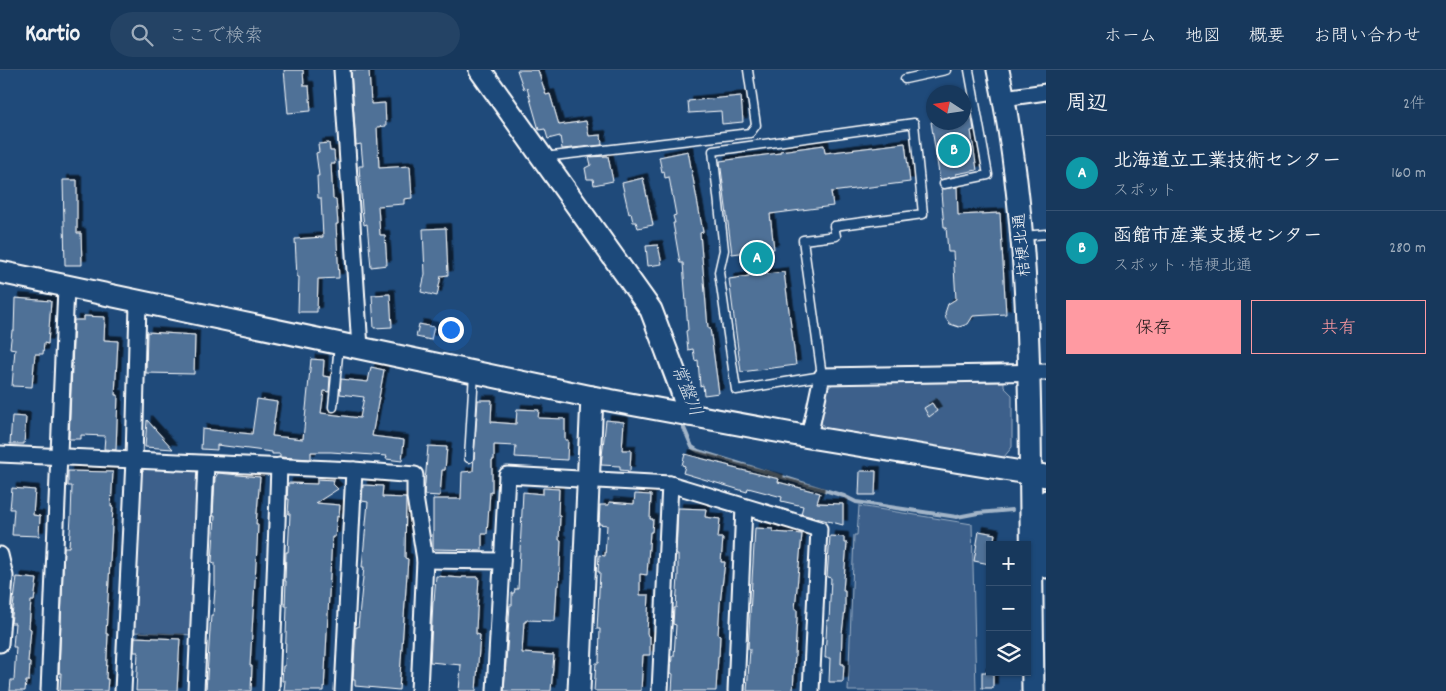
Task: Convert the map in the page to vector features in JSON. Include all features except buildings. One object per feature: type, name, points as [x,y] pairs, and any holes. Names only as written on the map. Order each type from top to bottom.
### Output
[{"type":"street","points":[[342,70],[360,348]]},
{"type":"street","points":[[480,70],[651,310],[681,389],[680,413]]},
{"type":"street","name":"桔梗北通","points":[[998,70],[1015,165],[1038,372],[1038,475],[1041,575],[1033,691]]},
{"type":"street","points":[[1004,98],[1046,92]]},
{"type":"street","points":[[0,272],[138,303],[339,343],[592,397],[809,437],[1038,475]]},
{"type":"street","points":[[49,691],[66,287]]},
{"type":"street","points":[[123,691],[134,460],[138,303]]},
{"type":"street","points":[[809,437],[822,376],[1038,372]]},
{"type":"street","points":[[580,691],[592,397]]},
{"type":"street","points":[[0,454],[279,466],[415,475],[425,560],[420,691]]},
{"type":"street","points":[[196,691],[206,464]]},
{"type":"street","points":[[271,691],[279,466]]},
{"type":"street","points":[[343,691],[354,470]]},
{"type":"street","points":[[495,691],[507,475],[670,484],[818,529],[811,691]]},
{"type":"street","points":[[660,691],[670,484]]},
{"type":"street","points":[[1041,575],[1044,565],[1043,504],[1046,498]]},
{"type":"street","points":[[736,691],[744,508]]},
{"type":"street","points":[[0,555],[5,576],[0,644]]},
{"type":"street","points":[[425,560],[502,561]]},
{"type":"lane","points":[[542,158],[750,133],[756,125],[748,70]]},
{"type":"lane","points":[[905,79],[946,70]]},
{"type":"lane","points":[[944,184],[988,175],[969,70]]},
{"type":"lane","points":[[914,124],[923,214],[834,226],[836,236],[803,240],[822,376],[736,390],[720,272],[724,250],[713,151],[914,124]]},
{"type":"lane","points":[[1022,236],[1046,234]]},
{"type":"lane","points":[[333,408],[339,343]]},
{"type":"lane","points":[[469,458],[474,371]]},
{"type":"shaded area","points":[[1004,382],[1004,387],[1012,395],[1012,447],[1000,462],[827,431],[819,420],[825,391],[833,384]]},
{"type":"shaded area","points":[[148,466],[192,468],[200,475],[193,635],[133,632],[140,474]]},
{"type":"shaded area","points":[[859,506],[972,524],[976,691],[848,691],[854,535],[857,535]]},
{"type":"waterway","name":"常盤川","points":[[657,355],[675,405]]},
{"type":"waterway","name":"常盤川","points":[[681,421],[692,447],[698,451],[844,496],[856,502],[957,517],[1012,510]]},
{"type":"place","name":"函館市産業支援センター","points":[[954,150]]},
{"type":"place","name":"北海道立工業技術センター","points":[[757,258]]}]
